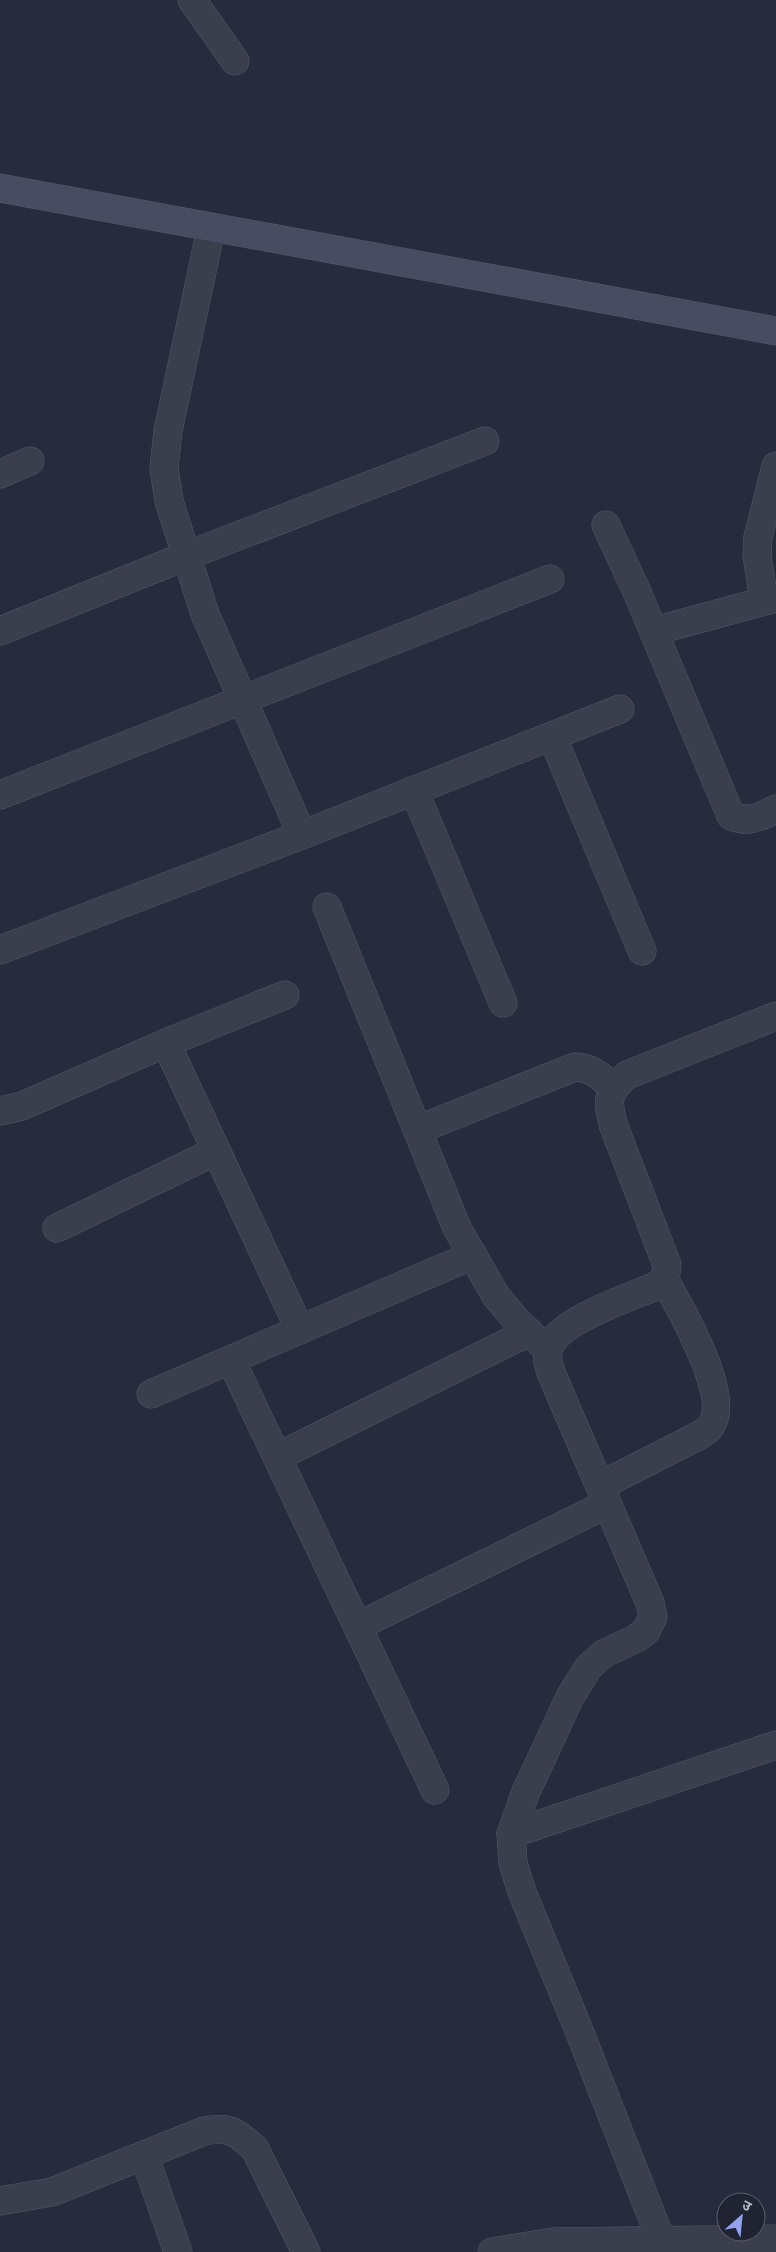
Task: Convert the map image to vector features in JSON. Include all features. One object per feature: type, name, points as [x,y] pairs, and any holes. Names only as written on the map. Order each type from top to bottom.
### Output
[{"type":"main road","points":[[0,188],[211,229],[776,331]]},
{"type":"street","points":[[192,0],[235,61]]},
{"type":"street","points":[[211,229],[168,431],[164,468],[168,501],[205,614],[302,835]]},
{"type":"street","points":[[0,631],[186,556],[485,441]]},
{"type":"street","points":[[0,474],[30,461]]},
{"type":"street","points":[[654,631],[770,600],[757,555],[776,466]]},
{"type":"street","points":[[606,525],[654,631],[732,816],[742,820],[752,820],[776,809]]},
{"type":"street","points":[[0,795],[550,579]]},
{"type":"street","points":[[0,950],[302,835],[620,708]]},
{"type":"street","points":[[552,736],[642,951]]},
{"type":"street","points":[[414,790],[503,1003]]},
{"type":"street","points":[[326,908],[457,1228],[496,1296],[539,1341],[650,1602],[653,1617],[646,1631],[637,1638],[604,1654],[588,1668],[570,1697],[525,1794],[511,1834],[513,1863],[522,1892],[578,2028],[661,2240]]},
{"type":"street","points":[[0,1111],[22,1106],[166,1043],[285,995]]},
{"type":"street","points":[[358,1626],[603,1495],[710,1428],[715,1417],[715,1393],[710,1370],[666,1280],[667,1265],[613,1124],[608,1103],[613,1088],[627,1075],[776,1016]]},
{"type":"street","points":[[166,1043],[300,1330]]},
{"type":"street","points":[[417,1130],[575,1066],[600,1074],[613,1088]]},
{"type":"street","points":[[57,1228],[216,1151]]},
{"type":"street","points":[[152,1394],[473,1255]]},
{"type":"street","points":[[277,1457],[539,1341],[554,1337],[569,1324],[666,1280]]},
{"type":"street","points":[[232,1360],[435,1790]]},
{"type":"street","points":[[511,1834],[776,1745]]},
{"type":"street","points":[[0,2201],[52,2192],[204,2131],[220,2128],[242,2136],[255,2149],[306,2252]]},
{"type":"street","points":[[144,2155],[178,2252]]},
{"type":"street","points":[[492,2252],[553,2242],[776,2239]]}]
